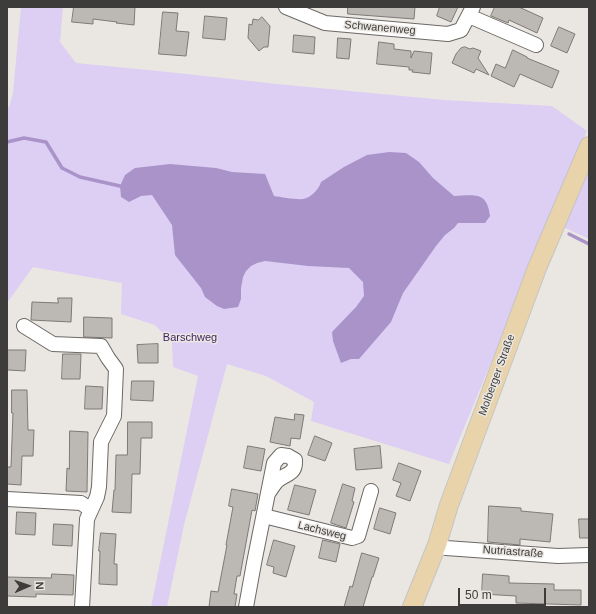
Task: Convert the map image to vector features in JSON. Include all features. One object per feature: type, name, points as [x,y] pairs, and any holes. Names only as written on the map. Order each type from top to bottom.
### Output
[{"type":"main road","name":"Molberger Straße","points":[[412,607],[437,545],[449,505],[537,268],[589,146]]},
{"type":"street","name":"Schwanenweg","points":[[286,7],[325,23],[448,34],[461,30],[471,12],[536,45]]},
{"type":"street","points":[[24,326],[53,344],[101,346],[116,369],[114,416],[101,442],[99,487],[97,497],[87,519],[82,607]]},
{"type":"street","name":"Lachsweg","points":[[264,516],[352,538],[358,536],[371,491]]},
{"type":"street","points":[[246,607],[269,492]]},
{"type":"street","points":[[7,499],[81,503],[91,510]]},
{"type":"street","name":"Nutriastraße","points":[[437,545],[446,548],[558,556],[589,555]]},
{"type":"green space","name":"Barschweg","points":[[21,7],[63,7],[60,42],[76,63],[444,100],[552,106],[587,131],[449,464],[311,421],[314,402],[266,376],[227,364],[184,525],[167,607],[151,607],[198,376],[173,367],[172,343],[155,325],[121,314],[122,283],[33,267],[7,303],[7,108],[9,107],[13,93]]},
{"type":"green space","points":[[589,166],[589,239],[563,227]]},
{"type":"shaded area","points":[[389,152],[406,153],[419,162],[433,178],[454,196],[474,195],[483,198],[486,202],[490,216],[485,223],[458,223],[445,235],[403,293],[391,322],[359,359],[351,359],[341,363],[333,341],[332,332],[356,307],[364,296],[363,282],[349,268],[308,266],[265,261],[257,263],[246,271],[243,277],[241,299],[238,307],[224,309],[217,306],[205,297],[201,288],[175,255],[172,225],[152,195],[141,196],[129,202],[121,197],[120,186],[125,175],[135,168],[170,164],[216,168],[232,172],[265,174],[274,196],[303,199],[314,193],[321,182],[344,167],[367,155]]},
{"type":"building","points":[[74,7],[135,7],[134,25],[93,19],[93,24],[72,22]]},
{"type":"building","points":[[348,7],[415,7],[414,19],[348,14]]},
{"type":"building","points":[[440,7],[458,7],[451,22],[437,16]]},
{"type":"building","points":[[495,7],[519,7],[543,18],[537,33],[509,20],[508,23],[491,16]]},
{"type":"building","points":[[163,12],[178,13],[176,31],[189,32],[186,56],[159,54]]},
{"type":"building","points":[[205,16],[227,18],[225,40],[203,38]]},
{"type":"building","points":[[262,17],[270,26],[268,47],[264,47],[259,51],[248,38],[249,24],[252,25],[253,19],[258,20]]},
{"type":"building","points":[[559,27],[575,34],[567,53],[551,46]]},
{"type":"building","points":[[294,35],[315,37],[314,54],[293,52]]},
{"type":"building","points":[[338,38],[351,39],[349,59],[337,58]]},
{"type":"building","points":[[379,42],[394,44],[394,49],[411,51],[411,58],[414,51],[432,53],[430,74],[412,72],[413,70],[409,70],[409,67],[377,64]]},
{"type":"building","points":[[465,47],[481,51],[478,58],[489,75],[476,69],[474,73],[452,63],[456,54],[461,48]]},
{"type":"building","points":[[513,50],[527,58],[559,71],[552,88],[520,74],[514,87],[491,76],[496,64],[505,68]]},
{"type":"building","points":[[58,298],[72,298],[71,322],[31,320],[32,302],[58,303]]},
{"type":"building","points":[[84,317],[112,318],[112,338],[84,337]]},
{"type":"building","points":[[158,344],[158,363],[138,363],[137,345]]},
{"type":"building","points":[[8,350],[26,350],[25,371],[8,370]]},
{"type":"building","points":[[63,354],[81,354],[80,379],[62,379]]},
{"type":"building","points":[[132,381],[154,381],[153,401],[131,400]]},
{"type":"building","points":[[86,386],[103,387],[102,409],[85,409]]},
{"type":"building","points":[[12,390],[27,390],[28,430],[34,430],[33,456],[22,456],[21,485],[7,484],[7,467],[11,467],[13,413]]},
{"type":"building","points":[[295,414],[304,415],[300,439],[291,438],[290,446],[270,442],[275,417],[294,420]]},
{"type":"building","points":[[128,422],[152,422],[152,438],[141,438],[140,474],[132,474],[131,513],[112,512],[115,490],[116,455],[127,455]]},
{"type":"building","points":[[70,431],[88,432],[87,492],[66,491],[67,468],[69,469]]},
{"type":"building","points":[[315,436],[332,443],[325,461],[308,455]]},
{"type":"building","points":[[248,446],[265,449],[261,471],[244,468]]},
{"type":"building","points":[[380,446],[382,468],[356,470],[354,449]]},
{"type":"building","points":[[399,463],[421,471],[410,501],[396,496],[401,483],[393,480]]},
{"type":"building","points":[[343,484],[355,488],[352,501],[354,502],[346,528],[331,523]]},
{"type":"building","points":[[295,485],[316,490],[309,515],[288,510]]},
{"type":"building","points":[[232,489],[258,494],[255,511],[252,510],[240,576],[237,576],[234,594],[237,594],[235,607],[209,607],[211,591],[218,592],[233,507],[229,506]]},
{"type":"building","points":[[489,506],[521,508],[521,511],[553,514],[550,542],[520,539],[520,545],[488,542]]},
{"type":"building","points":[[380,508],[396,513],[390,534],[374,529]]},
{"type":"building","points":[[17,512],[36,513],[35,535],[16,534]]},
{"type":"building","points":[[579,519],[589,519],[589,538],[580,538]]},
{"type":"building","points":[[54,524],[73,525],[72,546],[53,545]]},
{"type":"building","points":[[101,533],[116,534],[114,564],[117,564],[117,585],[99,584],[99,551]]},
{"type":"building","points":[[274,540],[295,546],[286,577],[273,573],[274,567],[267,565]]},
{"type":"building","points":[[323,540],[340,544],[336,562],[319,558]]},
{"type":"building","points":[[362,553],[379,558],[363,607],[344,607],[350,586],[352,587]]},
{"type":"building","points":[[52,574],[74,575],[73,595],[36,594],[36,597],[7,596],[7,577],[51,578]]},
{"type":"building","points":[[483,574],[509,576],[509,583],[554,584],[554,590],[581,590],[581,605],[516,603],[516,596],[482,594]]},
{"type":"waterway","points":[[7,142],[24,138],[46,142],[62,168],[80,177],[120,186]]},
{"type":"waterway","points":[[569,234],[589,244]]}]
